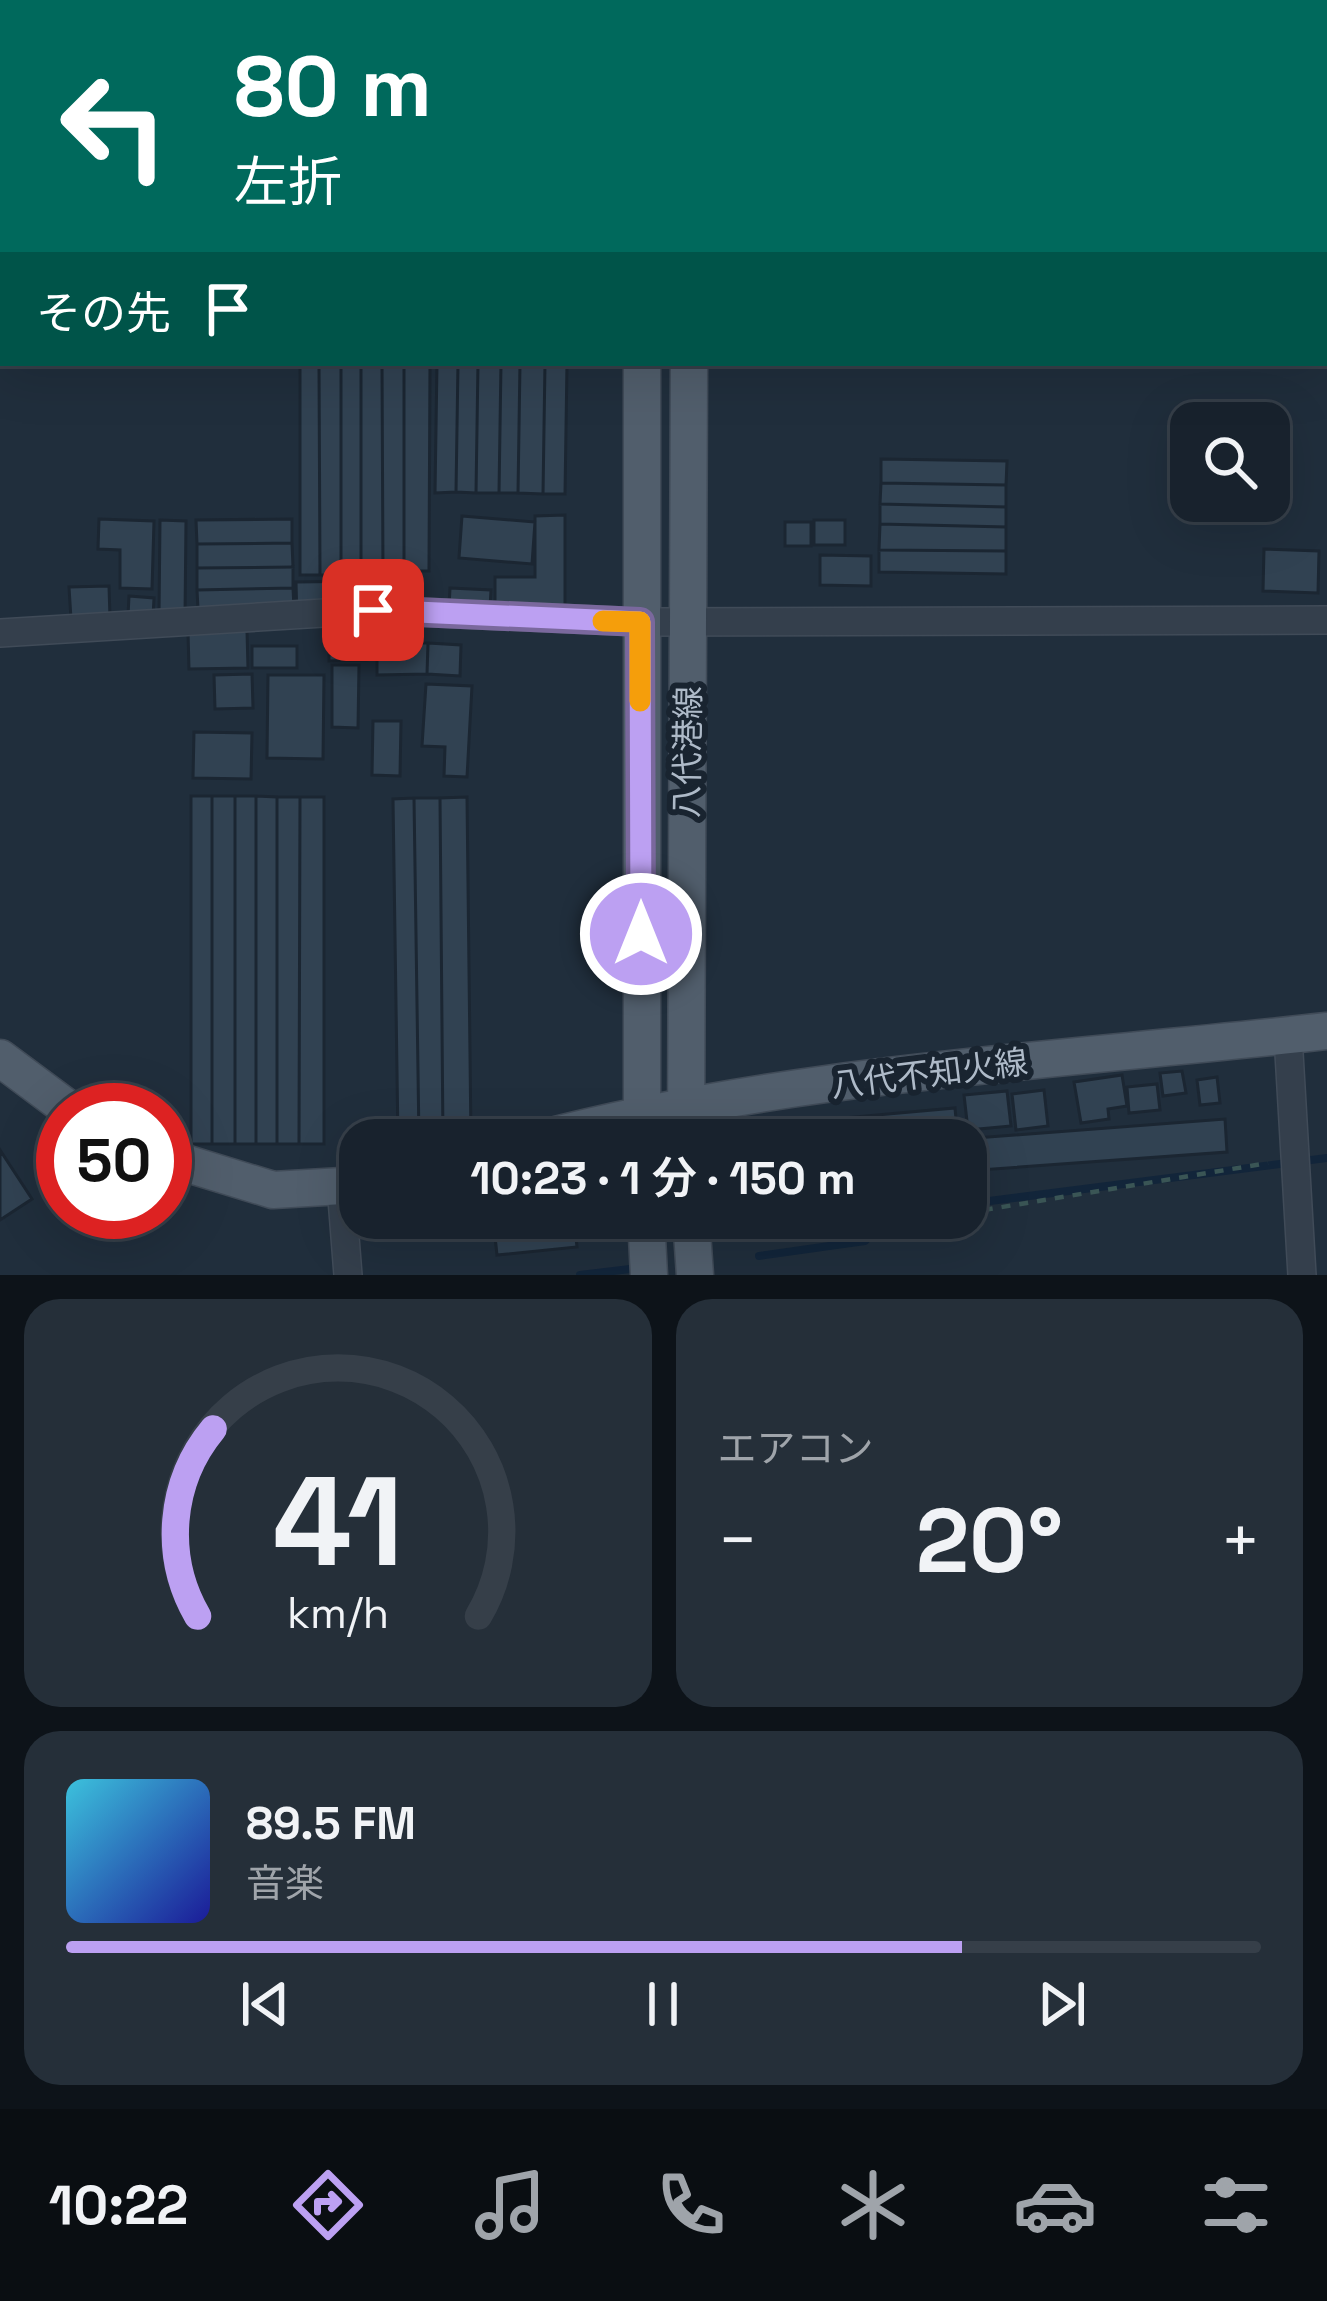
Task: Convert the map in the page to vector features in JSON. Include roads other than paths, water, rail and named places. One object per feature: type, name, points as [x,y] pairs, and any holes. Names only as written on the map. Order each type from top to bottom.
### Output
[{"type":"main road","name":"八代港線","points":[[641,1119],[642,366]]},
{"type":"main road","name":"八代港線","points":[[685,1119],[688,366]]},
{"type":"main road","name":"八代不知火線","points":[[705,1119],[886,1074],[1327,1031]]},
{"type":"main road","points":[[0,1058],[36,1085]]},
{"type":"main road","points":[[192,1164],[273,1190],[339,1186]]},
{"type":"main road","points":[[647,1239],[649,1275]]},
{"type":"main road","points":[[692,1239],[695,1275]]},
{"type":"street","points":[[0,633],[373,610],[640,622],[1327,620]]},
{"type":"street","points":[[1288,1036],[1302,1275]]},
{"type":"street","points":[[348,1275],[349,1239]]},
{"type":"waterway","points":[[987,1201],[1327,1158]]},
{"type":"waterway","points":[[759,1256],[867,1239]]},
{"type":"waterway","points":[[580,1275],[630,1269]]}]
